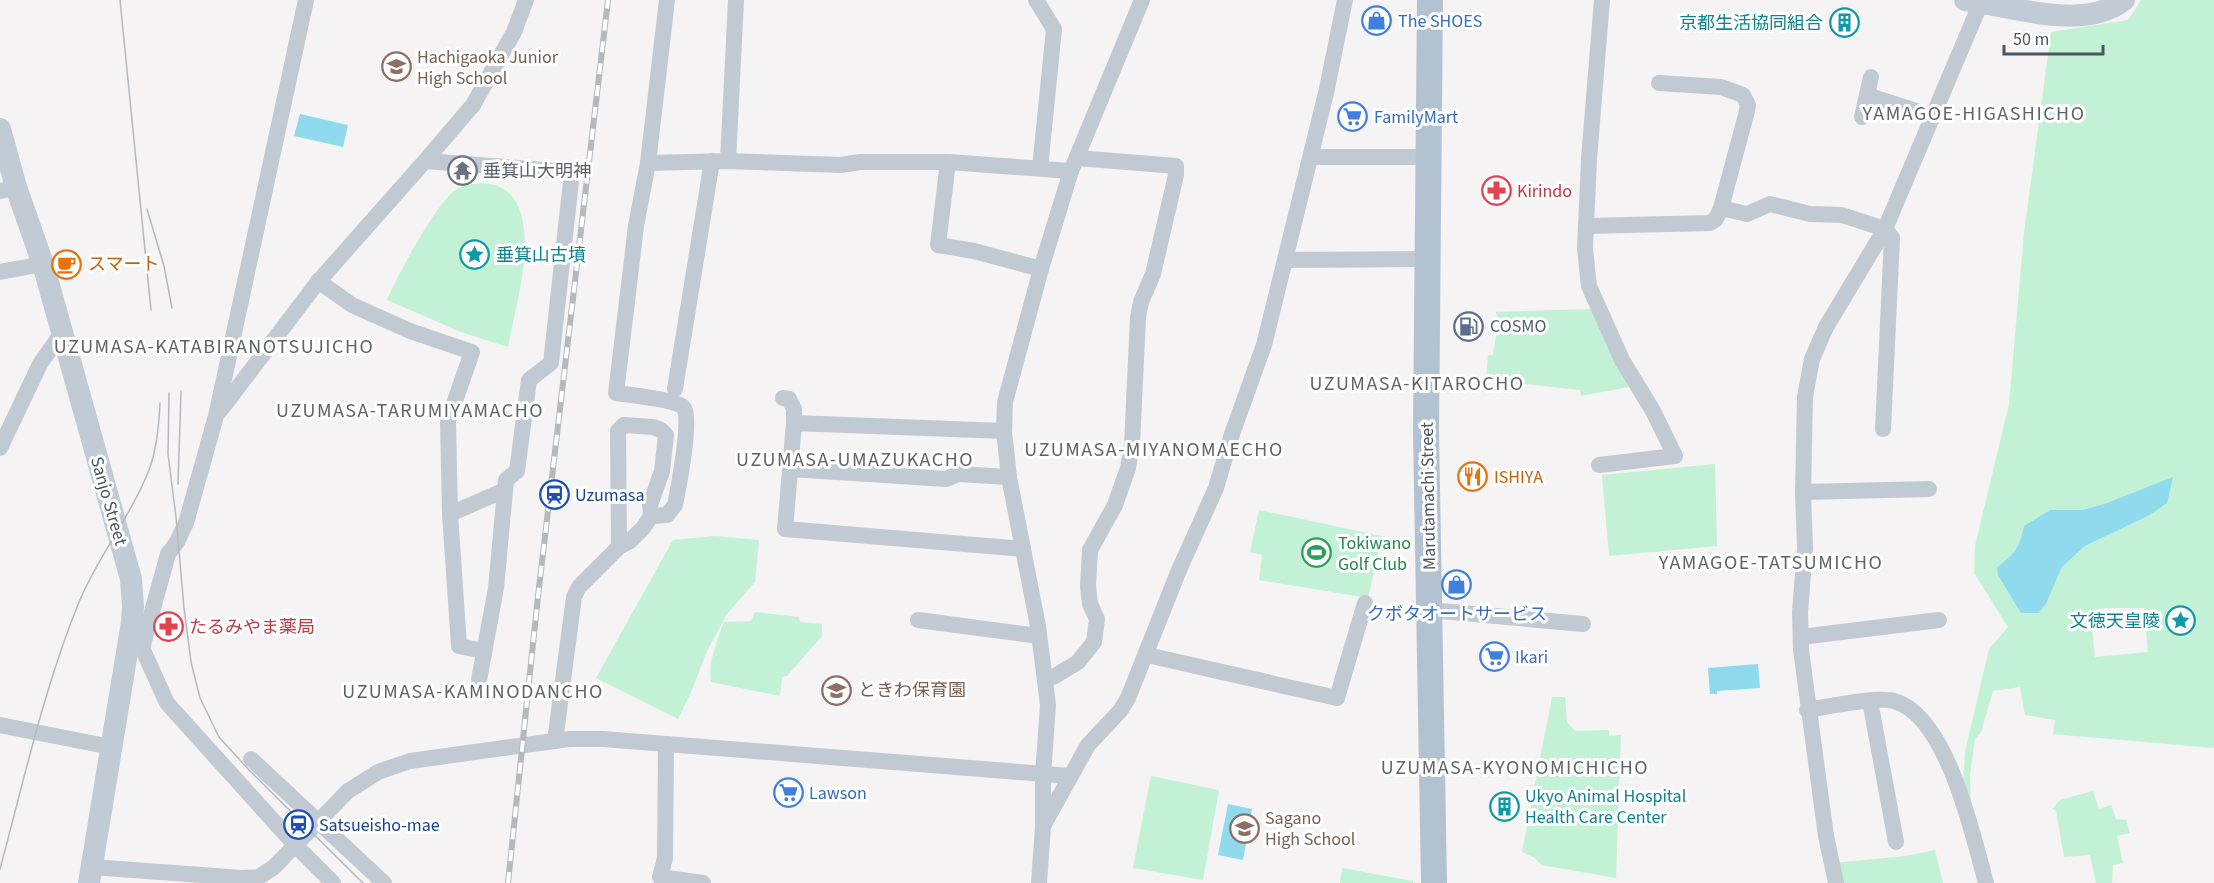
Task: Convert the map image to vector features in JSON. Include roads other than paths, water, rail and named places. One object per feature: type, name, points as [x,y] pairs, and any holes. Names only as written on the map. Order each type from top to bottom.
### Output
[{"type":"main road","name":"Marutamachi Street","points":[[1430,0],[1426,432],[1434,883]]},
{"type":"main road","points":[[1976,1],[2056,15],[2076,15],[2106,11],[2124,0]]},
{"type":"main road","name":"Sanjo Street","points":[[0,129],[8,189],[43,264],[131,579],[137,634],[111,747],[90,875]]},
{"type":"street","points":[[306,0],[216,416],[186,523],[168,554],[137,634],[167,703],[296,846],[333,883]]},
{"type":"street","points":[[216,416],[318,281],[473,105],[514,32],[526,0]]},
{"type":"street","points":[[651,516],[667,515],[674,510],[687,426],[686,411],[680,405],[654,398],[615,393],[636,226],[648,163],[667,0]]},
{"type":"street","points":[[675,389],[720,161],[736,0]]},
{"type":"street","points":[[1036,0],[1054,29],[1040,168]]},
{"type":"street","points":[[1039,883],[1048,705],[1039,636],[1009,477],[1004,431],[1005,402],[1041,269],[1074,165],[1142,0]]},
{"type":"street","points":[[1043,826],[1088,745],[1120,711],[1128,698],[1179,570],[1216,488],[1264,345],[1311,157],[1345,0]]},
{"type":"street","points":[[1599,465],[1675,456],[1653,411],[1622,360],[1589,286],[1585,249],[1589,159],[1602,0]]},
{"type":"street","points":[[1836,883],[1826,836],[1807,710],[1800,637],[1801,586],[1805,548],[1803,492],[1805,397],[1812,359],[1826,327],[1885,229],[1976,1]]},
{"type":"street","points":[[1862,117],[1870,77]]},
{"type":"street","points":[[1586,226],[1710,223],[1716,219],[1746,115],[1746,100],[1743,95],[1721,87],[1659,83]]},
{"type":"street","points":[[1867,95],[1932,116]]},
{"type":"street","points":[[1311,157],[1428,157]]},
{"type":"street","points":[[425,161],[573,172],[551,363],[529,380],[517,471],[506,480],[496,588],[479,680]]},
{"type":"street","points":[[648,163],[720,161],[841,165],[860,162],[948,162],[1040,168],[1074,165],[1176,166],[1176,175],[1153,274],[1141,302],[1138,316],[1132,445],[1128,468],[1115,505],[1090,550],[1088,586],[1090,604],[1097,619],[1094,642],[1078,662],[1055,676],[1045,679]]},
{"type":"street","points":[[948,162],[938,245],[974,251],[1041,269]]},
{"type":"street","points":[[1721,208],[1747,214],[1770,204],[1810,214],[1842,215],[1885,229],[1892,238],[1884,429]]},
{"type":"street","points":[[1286,260],[1429,259]]},
{"type":"street","points":[[0,272],[43,264]]},
{"type":"street","points":[[318,281],[352,305],[410,331],[472,352],[448,421],[450,514],[459,646],[484,651]]},
{"type":"street","points":[[0,448],[40,364],[62,334]]},
{"type":"street","points":[[783,398],[789,399],[794,409],[785,529],[1023,549]]},
{"type":"street","points":[[794,423],[1004,431]]},
{"type":"street","points":[[555,741],[571,606],[579,587],[619,547],[637,535],[651,516],[650,505],[662,471],[666,435],[658,428],[624,425],[620,428],[617,438],[619,547]]},
{"type":"street","points":[[790,469],[946,479],[958,474],[1009,477]]},
{"type":"street","points":[[1803,492],[1929,489]]},
{"type":"street","points":[[450,514],[505,490]]},
{"type":"street","points":[[1147,655],[1337,699],[1365,603]]},
{"type":"street","points":[[1430,610],[1582,624]]},
{"type":"street","points":[[918,620],[1039,636]]},
{"type":"street","points":[[1800,637],[1939,620]]},
{"type":"street","points":[[1807,710],[1870,701],[1894,701],[1919,717],[1938,741],[1955,780],[1986,883]]},
{"type":"street","points":[[1870,701],[1896,842]]},
{"type":"street","points":[[0,725],[111,747]]},
{"type":"street","points":[[90,875],[258,880],[296,846],[317,821],[348,791],[378,772],[410,761],[555,741],[597,739],[1070,777]]},
{"type":"street","points":[[666,744],[665,858],[660,878],[703,883]]},
{"type":"street","points":[[251,759],[384,883]]},
{"type":"water","points":[[300,114],[348,125],[343,147],[294,136]]},
{"type":"water","points":[[2173,477],[2167,503],[2148,516],[2085,546],[2062,567],[2046,604],[2039,613],[2021,613],[1998,575],[1997,567],[2015,550],[2024,526],[2050,510],[2082,510],[2107,503]]},
{"type":"water","points":[[1758,664],[1760,688],[1717,691],[1717,694],[1710,694],[1708,668]]},
{"type":"water","points":[[1228,804],[1252,809],[1243,860],[1218,855]]},
{"type":"tram line","points":[[120,0],[151,310]]},
{"type":"tram line","points":[[147,209],[164,266],[172,308]]},
{"type":"tram line","points":[[178,484],[181,391]]},
{"type":"tram line","points":[[169,393],[168,454],[191,662],[200,698],[219,737],[249,770],[363,883]]},
{"type":"tram line","points":[[0,869],[55,667],[79,602],[95,568],[133,504],[149,470],[156,445],[160,403]]},
{"type":"railway","points":[[508,883],[538,596],[608,0]]},
{"type":"place","name":"The SHOES","points":[[1377,21]]},
{"type":"place","name":"京都生活協同組合","points":[[1844,23]]},
{"type":"place","name":"Hachigaoka Junior High School","points":[[396,67]]},
{"type":"place","name":"FamilyMart","points":[[1353,117]]},
{"type":"place","name":"垂箕山大明神","points":[[462,171]]},
{"type":"place","name":"Kirindo","points":[[1496,191]]},
{"type":"place","name":"垂箕山古墳","points":[[475,255]]},
{"type":"place","name":"スマート","points":[[67,264]]},
{"type":"place","name":"COSMO","points":[[1469,326]]},
{"type":"place","name":"ISHIYA","points":[[1473,477]]},
{"type":"place","name":"Uzumasa","points":[[554,495]]},
{"type":"place","name":"Tokiwano Golf Club","points":[[1317,553]]},
{"type":"place","name":"クボタオートサービス","points":[[1457,585]]},
{"type":"place","name":"文徳天皇陵","points":[[2181,621]]},
{"type":"place","name":"たるみやま薬局","points":[[168,627]]},
{"type":"place","name":"Ikari","points":[[1494,657]]},
{"type":"place","name":"ときわ保育園","points":[[837,690]]},
{"type":"place","name":"Lawson","points":[[788,793]]},
{"type":"place","name":"Ukyo Animal Hospital Health Care Center","points":[[1504,806]]},
{"type":"place","name":"Satsueisho-mae","points":[[298,825]]},
{"type":"place","name":"Sagano High School","points":[[1244,828]]},
{"type":"district","name":"YAMAGOE-HIGASHICHO","points":[[1974,113]]},
{"type":"district","name":"UZUMASA-KATABIRANOTSUJICHO","points":[[214,346]]},
{"type":"district","name":"UZUMASA-KITAROCHO","points":[[1417,383]]},
{"type":"district","name":"UZUMASA-TARUMIYAMACHO","points":[[410,410]]},
{"type":"district","name":"UZUMASA-MIYANOMAECHO","points":[[1154,449]]},
{"type":"district","name":"UZUMASA-UMAZUKACHO","points":[[855,459]]},
{"type":"district","name":"YAMAGOE-TATSUMICHO","points":[[1771,562]]},
{"type":"district","name":"UZUMASA-KAMINODANCHO","points":[[473,691]]},
{"type":"district","name":"UZUMASA-KYONOMICHICHO","points":[[1515,767]]}]
